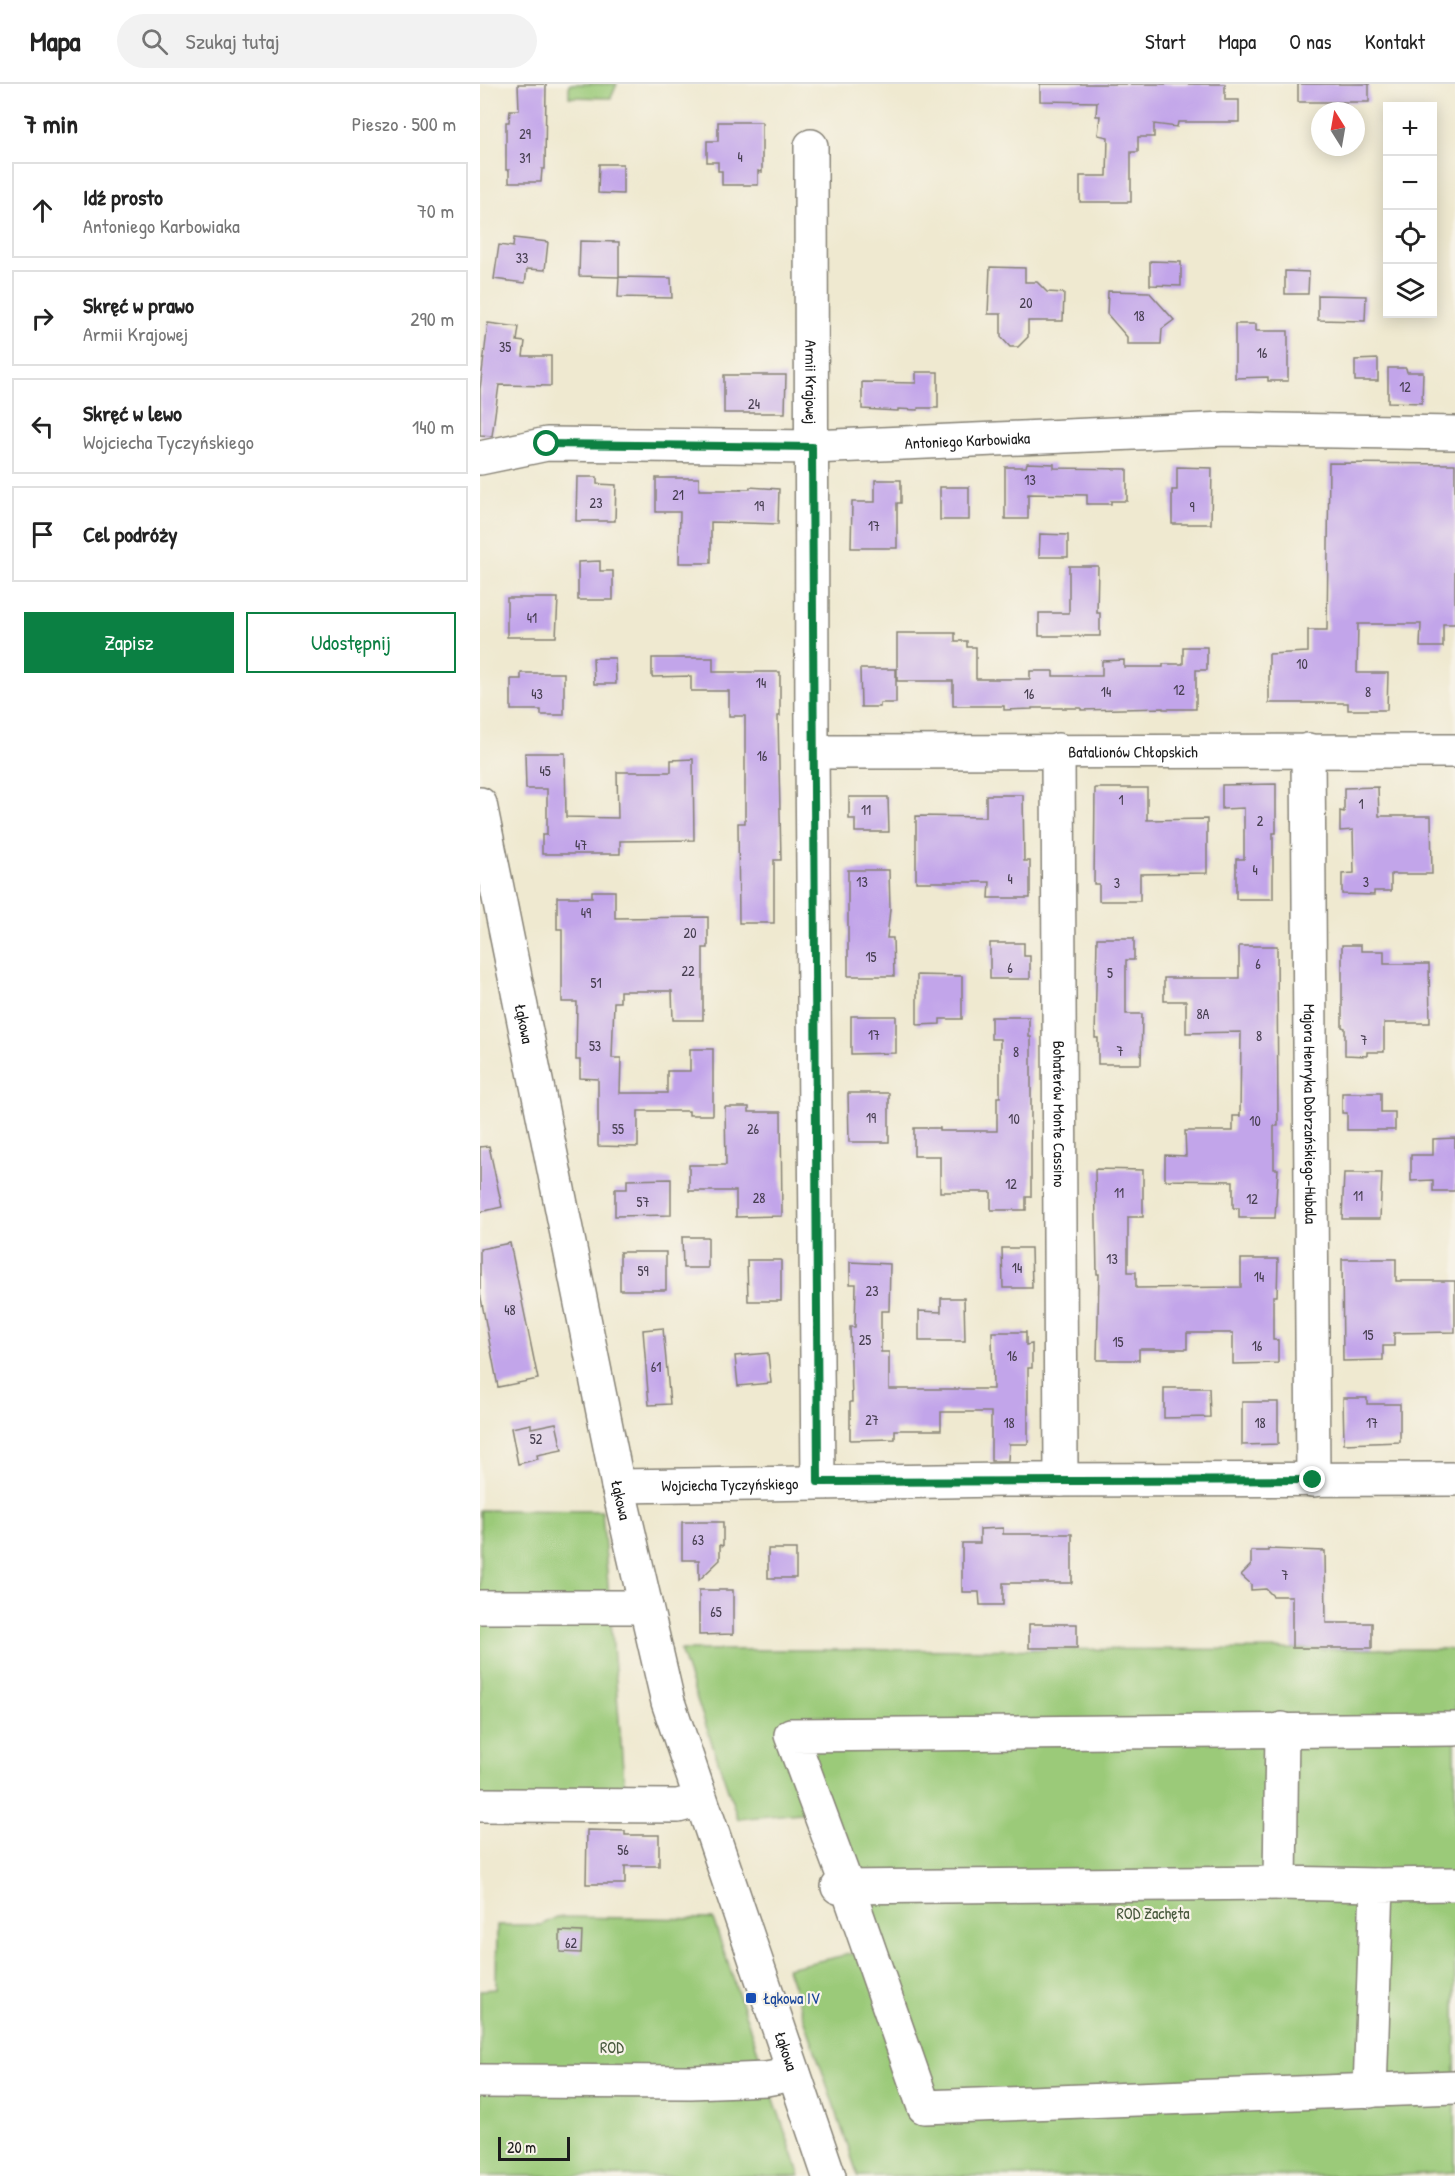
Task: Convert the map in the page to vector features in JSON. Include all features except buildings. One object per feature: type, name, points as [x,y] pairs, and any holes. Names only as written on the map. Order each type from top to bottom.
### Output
[{"type":"street","name":"Armii Krajowej","points":[[811,146],[812,752],[818,1482]]},
{"type":"street","name":"Antoniego Karbowiaka","points":[[480,458],[547,444],[812,447],[1226,429],[1455,433]]},
{"type":"street","name":"Bohaterów Monte Cassino","points":[[1058,750],[1061,1480]]},
{"type":"street","name":"Majora Henryka Dobrzańskiego-Hubala","points":[[1308,750],[1313,1480]]},
{"type":"street","name":"Batalionów Chłopskich","points":[[812,752],[1455,751]]},
{"type":"street","name":"Łąkowa","points":[[480,804],[618,1486],[668,1702],[830,2176]]},
{"type":"street","name":"Wojciecha Tyczyńskiego","points":[[618,1486],[818,1482],[1455,1479]]},
{"type":"street","points":[[480,1607],[646,1607]]},
{"type":"street","points":[[1280,1882],[1282,1729]]},
{"type":"street","points":[[1455,1729],[791,1735],[842,1887],[924,2107],[1455,2087]]},
{"type":"street","points":[[480,1805],[678,1806],[700,1800]]},
{"type":"street","points":[[842,1887],[1280,1882],[1377,1885],[1455,1884]]},
{"type":"street","points":[[1370,2091],[1377,1885]]},
{"type":"street","points":[[480,2081],[691,2082],[766,2079],[794,2073]]},
{"type":"green space","points":[[569,84],[617,84],[611,98],[569,97]]},
{"type":"green space","points":[[480,1510],[602,1511],[627,1817],[480,1815]]},
{"type":"green space","name":"ROD Zachęta","points":[[1455,1649],[1455,2172],[1381,2176],[858,2176],[787,1968],[859,1952],[811,1812],[738,1819],[680,1650]]},
{"type":"green space","name":"ROD","points":[[557,1917],[713,1919],[800,2176],[480,2176],[480,1990],[496,1989],[497,1925],[541,1925]]},
{"type":"place","name":"Łąkowa IV","points":[[751,1998]]},
{"type":"route","points":[[547,444],[812,447],[818,1482],[1313,1480]]}]
